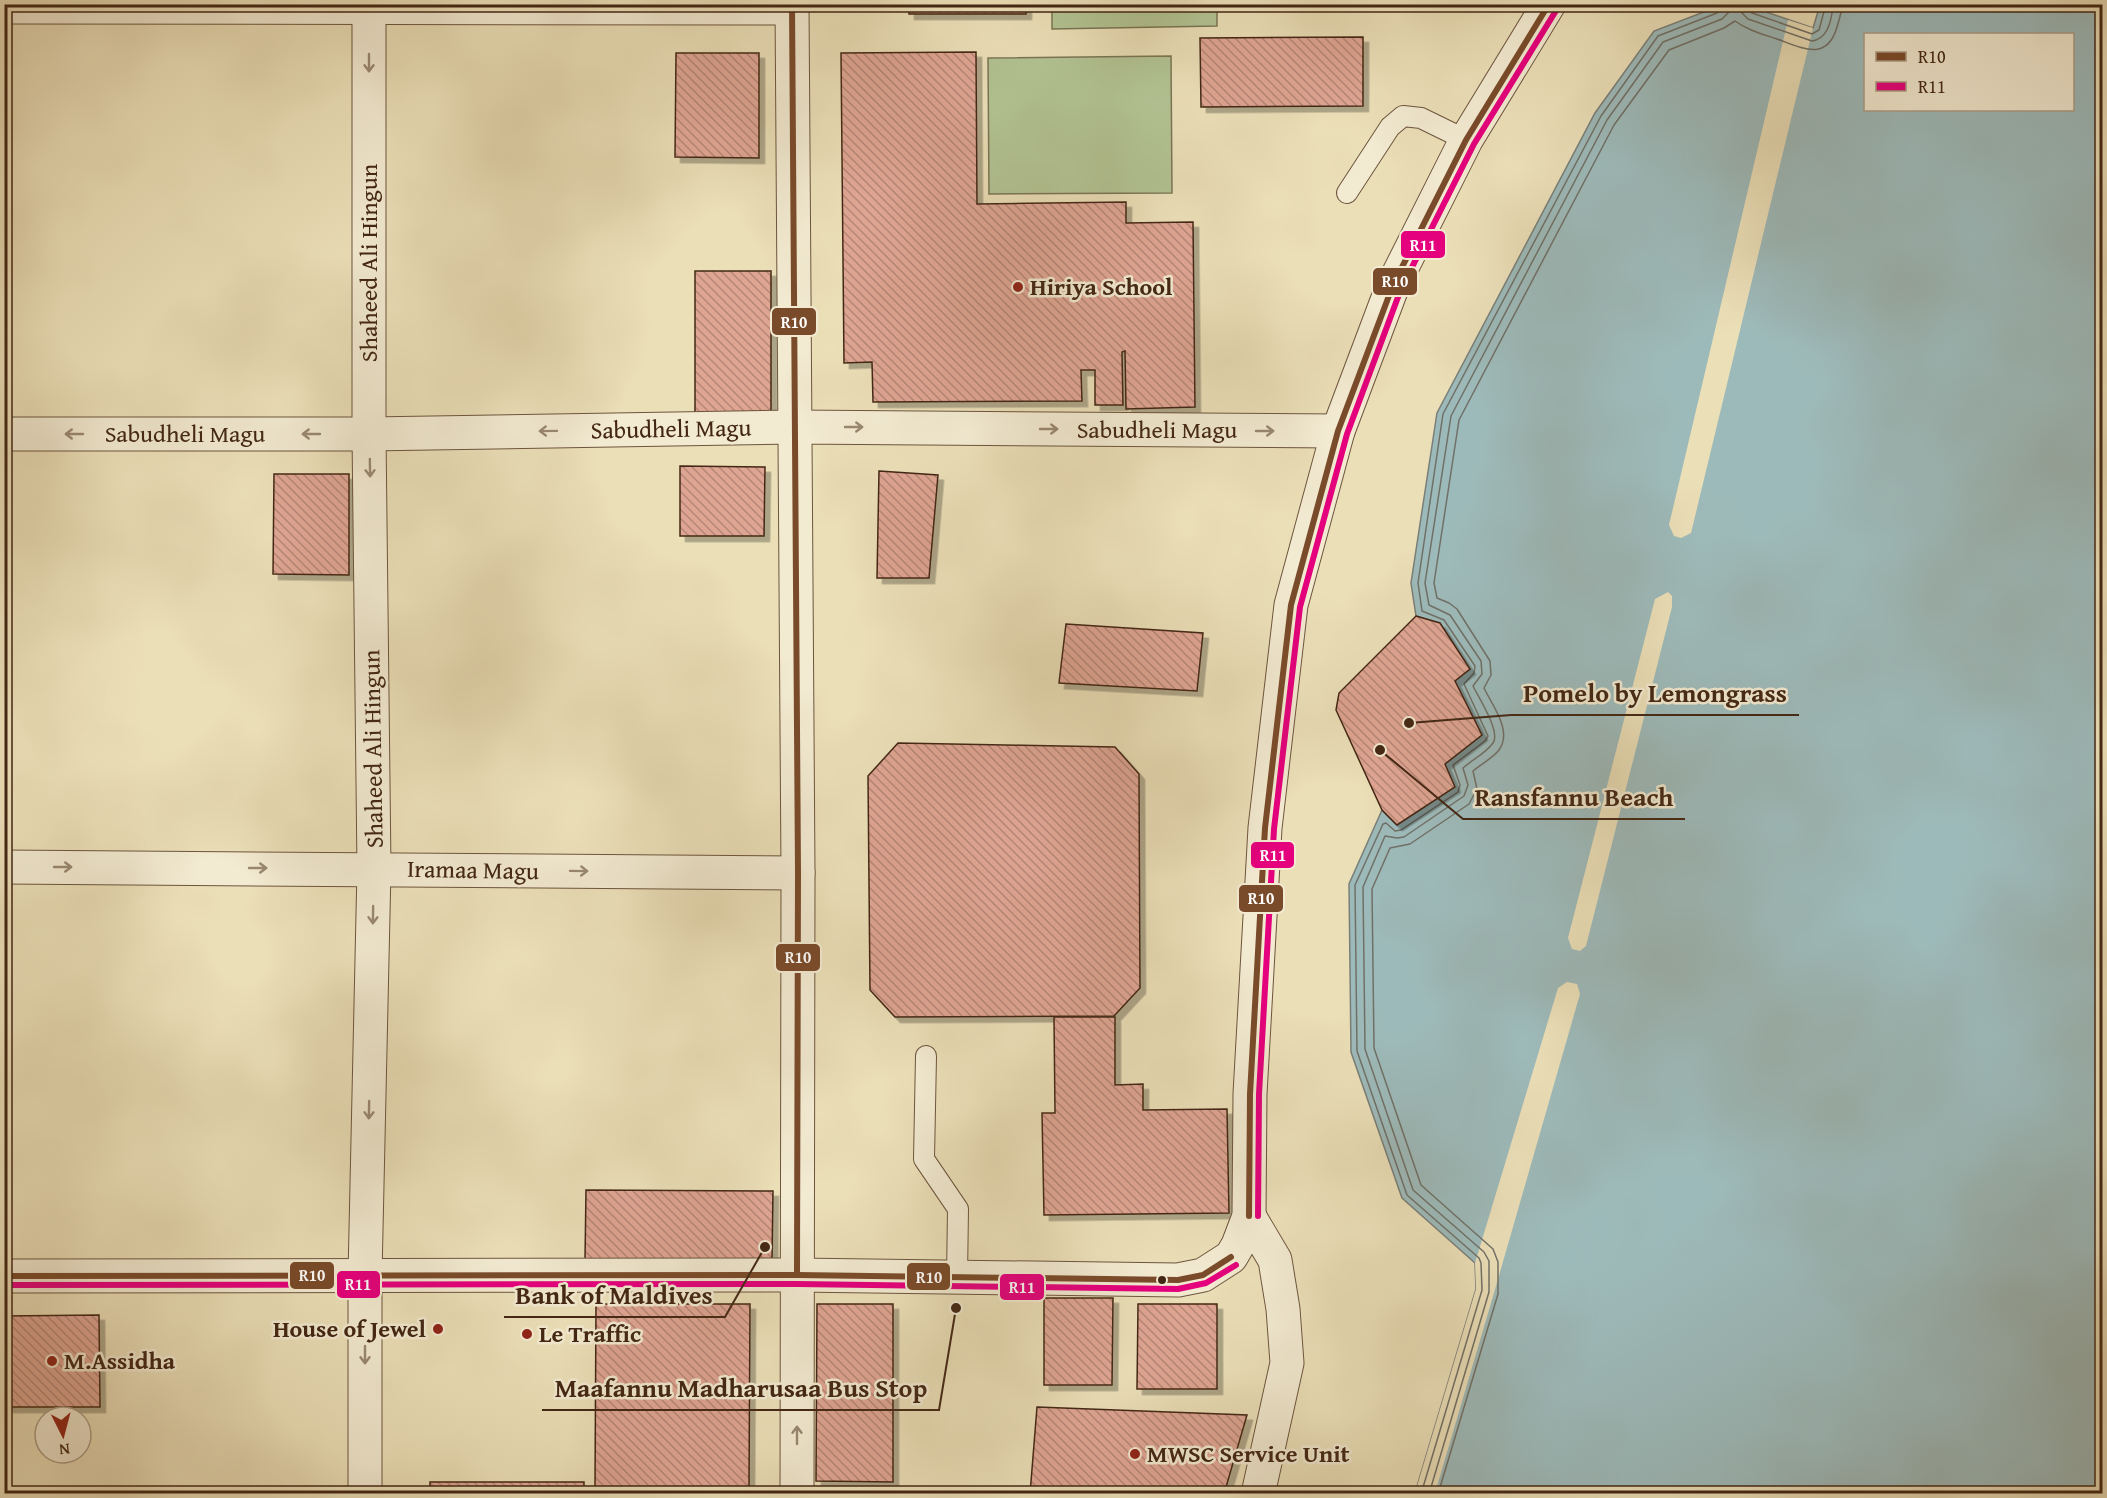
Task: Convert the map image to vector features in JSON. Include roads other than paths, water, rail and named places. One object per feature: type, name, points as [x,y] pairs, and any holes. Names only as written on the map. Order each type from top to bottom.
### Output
[{"type":"street","points":[[4,1276],[797,1275],[1178,1280],[1203,1275],[1231,1257],[1249,1216],[1250,1094],[1265,828],[1291,605],[1338,431],[1393,285],[1466,140],[1549,4]]},
{"type":"street","name":"Shaheed Ali Hingun","points":[[365,1494],[365,1275],[374,869],[369,434],[369,6]]},
{"type":"street","points":[[4,7],[792,6],[798,873],[797,1494]]},
{"type":"street","name":"Sabudheli Magu","points":[[4,434],[369,434],[795,427],[1338,431]]},
{"type":"street","name":"Iramaa Magu","points":[[4,867],[798,873]]},
{"type":"street","points":[[1249,1216],[1275,1260],[1283,1310],[1287,1363],[1258,1494]]},
{"type":"lane","points":[[1347,193],[1390,127],[1403,116],[1421,118],[1466,140]]},
{"type":"lane","points":[[926,1056],[924,1159],[958,1209],[957,1278]]},
{"type":"water","points":[[1722,5],[1746,5],[1813,28],[1820,5],[2102,5],[2102,1493],[1415,1493],[1476,1289],[1475,1263],[1402,1198],[1351,1052],[1349,884],[1382,810],[1397,825],[1454,787],[1445,764],[1482,735],[1455,681],[1470,669],[1440,624],[1416,616],[1411,583],[1437,413],[1595,113],[1654,31]]},
{"type":"place","name":"Hiriya School","points":[[1018,287]]},
{"type":"place","name":"Pomelo by Lemongrass","points":[[1409,723]]},
{"type":"place","name":"Ransfannu Beach","points":[[1380,750]]},
{"type":"place","name":"Bank of Maldives","points":[[765,1247]]},
{"type":"place","name":"Maafannu Madharusaa Bus Stop","points":[[956,1308]]},
{"type":"place","name":"House of Jewel","points":[[438,1329]]},
{"type":"place","name":"Le Traffic","points":[[527,1334]]},
{"type":"place","name":"M.Assidha","points":[[52,1361]]},
{"type":"place","name":"MWSC Service Unit","points":[[1135,1454]]}]
